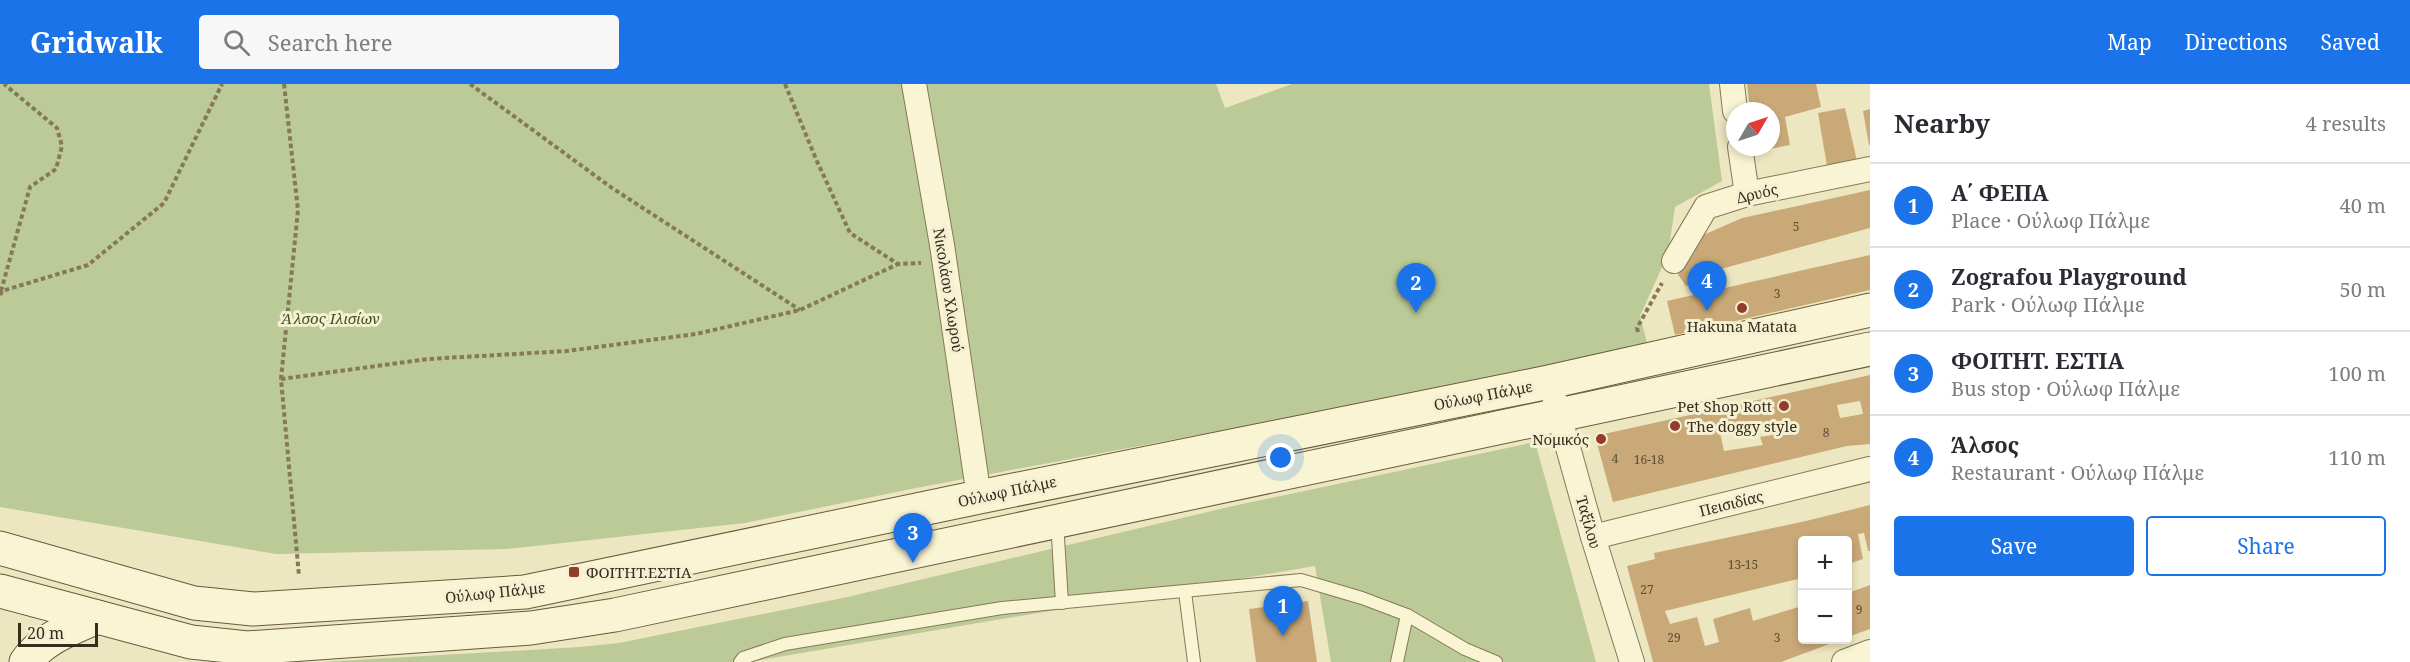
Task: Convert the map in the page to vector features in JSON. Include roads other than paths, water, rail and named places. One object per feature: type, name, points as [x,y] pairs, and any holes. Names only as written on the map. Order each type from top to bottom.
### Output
[{"type":"main road","name":"Ούλωφ Πάλμε","points":[[0,548],[194,603],[253,609],[525,592],[979,497],[1549,382],[1870,310]]},
{"type":"main road","points":[[0,591],[191,642],[247,648],[531,628],[615,615],[1870,349]]},
{"type":"main road","points":[[26,662],[32,653],[53,637],[97,617]]},
{"type":"street","name":"Νικολάου Χλωρού","points":[[914,84],[945,261],[979,497]]},
{"type":"street","points":[[1732,84],[1734,102]]},
{"type":"street","points":[[1741,156],[1747,194]]},
{"type":"street","name":"Δρυός","points":[[1674,261],[1706,207],[1747,194],[1870,169]]},
{"type":"street","name":"Ταξίλου","points":[[1549,382],[1593,537],[1632,662]]},
{"type":"street","name":"Πεισιδίας","points":[[1593,537],[1870,469]]},
{"type":"lane","points":[[1057,520],[1062,603]]},
{"type":"lane","points":[[740,662],[743,658],[785,644],[1002,608],[1301,580],[1362,598],[1407,615],[1465,650],[1496,662]]},
{"type":"lane","points":[[1185,592],[1194,662]]},
{"type":"lane","points":[[1397,662],[1407,615]]},
{"type":"place","name":"Hakuna Matata","points":[[1742,308]]},
{"type":"place","name":"Άλσος","points":[[1707,311]]},
{"type":"place","name":"Zografou Playground","points":[[1416,313]]},
{"type":"place","name":"Pet Shop Rott","points":[[1784,406]]},
{"type":"place","name":"The doggy style","points":[[1675,426]]},
{"type":"place","name":"Νομικός","points":[[1601,439]]},
{"type":"place","name":"ΦΟΙΤΗΤ. ΕΣΤΙΑ","points":[[913,563]]},
{"type":"place","name":"ΦΟΙΤΗΤ.ΕΣΤΙΑ","points":[[574,572]]},
{"type":"place","name":"Α΄ ΦΕΠΑ","points":[[1283,636]]},
{"type":"park label","name":"Άλσος Ιλισίων","points":[[330,318]]}]
